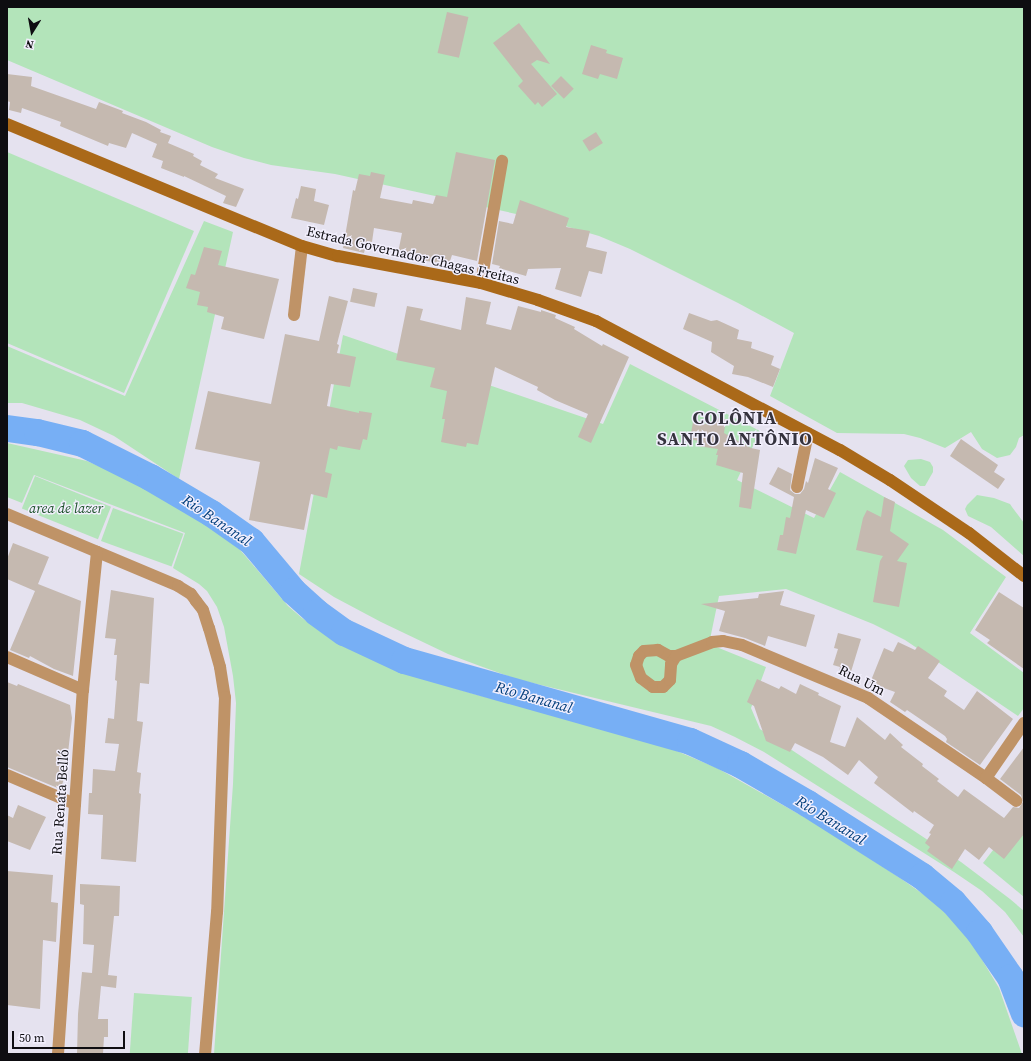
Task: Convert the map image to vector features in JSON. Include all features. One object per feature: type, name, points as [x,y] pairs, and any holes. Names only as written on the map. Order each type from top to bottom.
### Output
[{"type":"main road","name":"Estrada Governador Chagas Freitas","points":[[7,124],[302,246],[338,256],[481,283],[538,300],[596,321],[808,432],[890,480],[969,533],[1024,576]]},
{"type":"street","points":[[481,283],[502,161]]},
{"type":"street","points":[[294,315],[302,246]]},
{"type":"street","points":[[797,486],[808,432]]},
{"type":"street","points":[[7,514],[178,586],[192,594],[203,610],[220,667],[224,697],[217,904],[205,1054]]},
{"type":"street","name":"Rua Renata Belló","points":[[58,1054],[83,690],[97,552]]},
{"type":"street","name":"Rua Um","points":[[676,656],[712,642],[735,643],[868,698],[986,778],[1016,801]]},
{"type":"street","points":[[7,657],[83,690]]},
{"type":"street","points":[[986,778],[1024,723]]},
{"type":"street","points":[[7,775],[75,804]]},
{"type":"green space","points":[[7,7],[1024,7],[1024,435],[1019,438],[1016,447],[1010,455],[997,458],[982,449],[971,432],[945,448],[920,438],[904,434],[837,433],[770,396],[794,333],[738,303],[630,249],[599,236],[548,221],[335,174],[271,165],[212,147],[7,60]]},
{"type":"green space","points":[[7,152],[194,231],[124,393],[7,343]]},
{"type":"green space","points":[[204,221],[233,232],[179,479],[114,436],[80,420],[22,403],[7,403],[7,346],[125,396]]},
{"type":"green space","points":[[343,335],[603,424],[630,364],[760,431],[737,480],[814,518],[840,472],[943,530],[1006,577],[970,633],[1024,673],[1024,708],[1018,716],[905,640],[873,624],[786,589],[719,596],[709,644],[766,667],[751,708],[760,729],[961,862],[1010,899],[1024,911],[1024,937],[1005,912],[982,891],[764,752],[735,737],[711,726],[516,679],[480,666],[448,654],[381,622],[334,597],[299,574]]},
{"type":"green space","points":[[7,443],[87,461],[170,497],[216,528],[236,545],[288,606],[302,618],[347,648],[424,679],[474,694],[623,733],[672,749],[717,768],[820,826],[933,901],[953,921],[972,943],[999,988],[1022,1054],[214,1054],[233,784],[236,703],[233,676],[224,627],[217,607],[207,591],[199,584],[173,568],[185,533],[34,475],[22,503],[7,497]]},
{"type":"green space","points":[[921,459],[930,462],[933,467],[933,472],[925,486],[920,486],[911,478],[904,466],[908,460]]},
{"type":"green space","name":"area de lazer","points":[[35,476],[111,507],[98,539],[22,508]]},
{"type":"green space","points":[[977,495],[994,498],[1010,504],[1024,523],[1024,556],[991,527],[968,516],[965,509]]},
{"type":"green space","points":[[113,508],[183,534],[172,567],[101,541]]},
{"type":"green space","points":[[1024,810],[1024,897],[983,863]]},
{"type":"green space","points":[[134,993],[192,997],[188,1054],[130,1054]]},
{"type":"building","points":[[447,12],[468,17],[459,58],[438,53]]},
{"type":"building","points":[[519,23],[550,64],[537,60],[531,64],[557,94],[542,107],[538,102],[535,105],[518,86],[523,81],[493,43]]},
{"type":"building","points":[[591,45],[607,50],[606,53],[623,58],[617,79],[600,74],[598,79],[582,74]]},
{"type":"building","points":[[7,74],[32,77],[31,86],[96,109],[99,102],[123,111],[122,113],[146,122],[161,130],[160,132],[171,136],[168,143],[194,154],[193,156],[202,161],[200,165],[218,174],[215,178],[244,189],[236,207],[223,203],[226,196],[184,176],[161,168],[163,161],[152,157],[157,144],[132,133],[126,148],[109,143],[108,146],[60,126],[61,122],[22,108],[21,113],[9,110],[10,102],[7,101]]},
{"type":"building","points":[[561,76],[574,89],[564,99],[551,86]]},
{"type":"building","points":[[596,132],[603,143],[589,152],[582,140]]},
{"type":"building","points":[[456,152],[495,160],[477,261],[452,255],[449,264],[411,259],[411,256],[398,253],[402,233],[374,228],[372,242],[367,241],[364,253],[343,248],[353,190],[355,191],[359,174],[370,176],[371,172],[385,175],[380,198],[412,204],[413,200],[433,204],[436,195],[447,197]]},
{"type":"building","points":[[301,186],[316,189],[314,201],[329,205],[324,225],[291,218]]},
{"type":"building","points":[[520,200],[569,218],[566,227],[590,231],[586,247],[607,252],[602,274],[589,271],[581,297],[555,289],[561,268],[528,269],[526,276],[499,268],[500,266],[492,264],[499,221],[513,224]]},
{"type":"building","points":[[204,247],[222,251],[218,265],[279,279],[264,339],[221,329],[224,317],[207,312],[208,307],[197,305],[200,292],[186,288],[191,274],[195,275]]},
{"type":"building","points":[[353,288],[377,293],[375,307],[350,302]]},
{"type":"building","points":[[329,296],[348,301],[337,344],[339,345],[337,353],[356,357],[350,387],[331,384],[327,406],[359,413],[359,411],[372,413],[367,440],[363,439],[360,450],[338,446],[337,450],[330,448],[325,472],[332,474],[327,498],[311,494],[304,530],[249,520],[260,462],[195,449],[208,391],[271,404],[285,334],[319,341]]},
{"type":"building","points":[[466,297],[491,302],[486,324],[511,330],[518,306],[541,312],[541,310],[556,315],[555,318],[575,327],[574,329],[602,346],[603,344],[629,357],[591,443],[578,437],[588,414],[555,400],[537,390],[538,387],[495,367],[478,445],[467,443],[466,447],[441,442],[445,419],[442,419],[447,391],[430,387],[435,368],[396,360],[407,306],[423,309],[420,320],[461,330]]},
{"type":"building","points":[[689,313],[711,321],[717,320],[739,330],[737,339],[752,342],[751,348],[774,356],[771,365],[780,369],[773,387],[748,377],[732,374],[734,366],[711,352],[712,342],[683,329]]},
{"type":"building","points":[[713,417],[726,419],[724,433],[751,448],[760,450],[751,509],[739,507],[743,473],[716,465],[718,455],[716,455],[718,449],[697,446],[698,441],[690,439],[693,422],[712,425]]},
{"type":"building","points":[[961,439],[998,465],[994,472],[1005,479],[998,489],[950,456]]},
{"type":"building","points":[[815,458],[838,468],[828,489],[836,493],[824,518],[806,510],[796,554],[777,550],[780,535],[783,535],[786,517],[790,518],[794,497],[769,484],[778,467],[792,474],[790,490],[795,494],[800,494],[804,489],[806,481],[808,483]]},
{"type":"building","points":[[884,497],[895,502],[890,531],[909,544],[897,561],[907,563],[899,607],[873,602],[880,561],[883,556],[856,550],[863,518],[867,510],[881,517]]},
{"type":"building","points":[[13,543],[49,557],[38,584],[81,601],[73,676],[54,669],[30,656],[29,658],[10,650],[35,591],[7,579],[7,559]]},
{"type":"building","points":[[111,590],[154,598],[149,684],[140,683],[137,721],[143,722],[137,772],[141,773],[139,793],[141,794],[136,862],[101,859],[103,815],[88,814],[89,793],[92,793],[93,769],[115,771],[119,744],[105,743],[108,718],[114,719],[117,681],[115,680],[117,655],[114,655],[116,639],[105,638]]},
{"type":"building","points":[[784,591],[780,605],[815,615],[806,647],[768,636],[765,646],[745,638],[719,631],[725,611],[701,604],[758,598],[759,594]]},
{"type":"building","points":[[999,592],[1024,608],[1024,669],[987,643],[990,640],[975,630]]},
{"type":"building","points":[[838,633],[861,639],[850,675],[839,672],[840,667],[833,665],[838,649],[834,648]]},
{"type":"building","points":[[898,642],[915,650],[918,646],[940,661],[928,678],[947,691],[944,696],[964,710],[977,691],[1013,719],[980,765],[946,742],[947,739],[945,736],[907,710],[905,712],[890,702],[895,692],[870,683],[884,648],[893,652]]},
{"type":"building","points":[[757,679],[779,689],[781,686],[796,694],[800,684],[841,706],[830,742],[845,747],[857,717],[885,740],[890,733],[903,745],[901,747],[939,779],[937,781],[958,797],[964,789],[1004,818],[1013,807],[1019,808],[1023,802],[1021,795],[1000,779],[1024,747],[1024,834],[1004,859],[989,847],[979,860],[965,849],[952,869],[927,851],[930,847],[925,843],[931,834],[929,833],[934,825],[914,811],[913,813],[874,783],[878,777],[859,760],[848,775],[823,757],[795,743],[790,752],[766,741],[754,706],[747,702]]},
{"type":"building","points":[[7,682],[17,686],[18,684],[70,705],[72,718],[68,753],[63,782],[60,789],[7,767]]},
{"type":"building","points":[[18,805],[46,817],[30,850],[7,841],[7,815],[13,818]]},
{"type":"building","points":[[7,871],[53,875],[51,902],[58,903],[56,942],[43,940],[40,1009],[7,1005]]},
{"type":"building","points":[[80,884],[120,886],[119,916],[114,916],[108,975],[117,976],[116,988],[101,986],[98,1019],[108,1019],[108,1037],[104,1037],[103,1054],[77,1054],[78,1014],[82,972],[92,973],[94,945],[83,944],[84,905],[80,904]]},
{"type":"waterway","name":"Rio Bananal","points":[[7,428],[37,432],[82,443],[150,477],[211,513],[251,541],[293,591],[316,612],[344,632],[404,660],[690,741],[740,764],[807,803],[922,876],[953,902],[979,932],[1010,977],[1024,1013]]},
{"type":"district","name":"COLÔNIA SANTO ANTÔNIO","points":[[735,429]]}]
